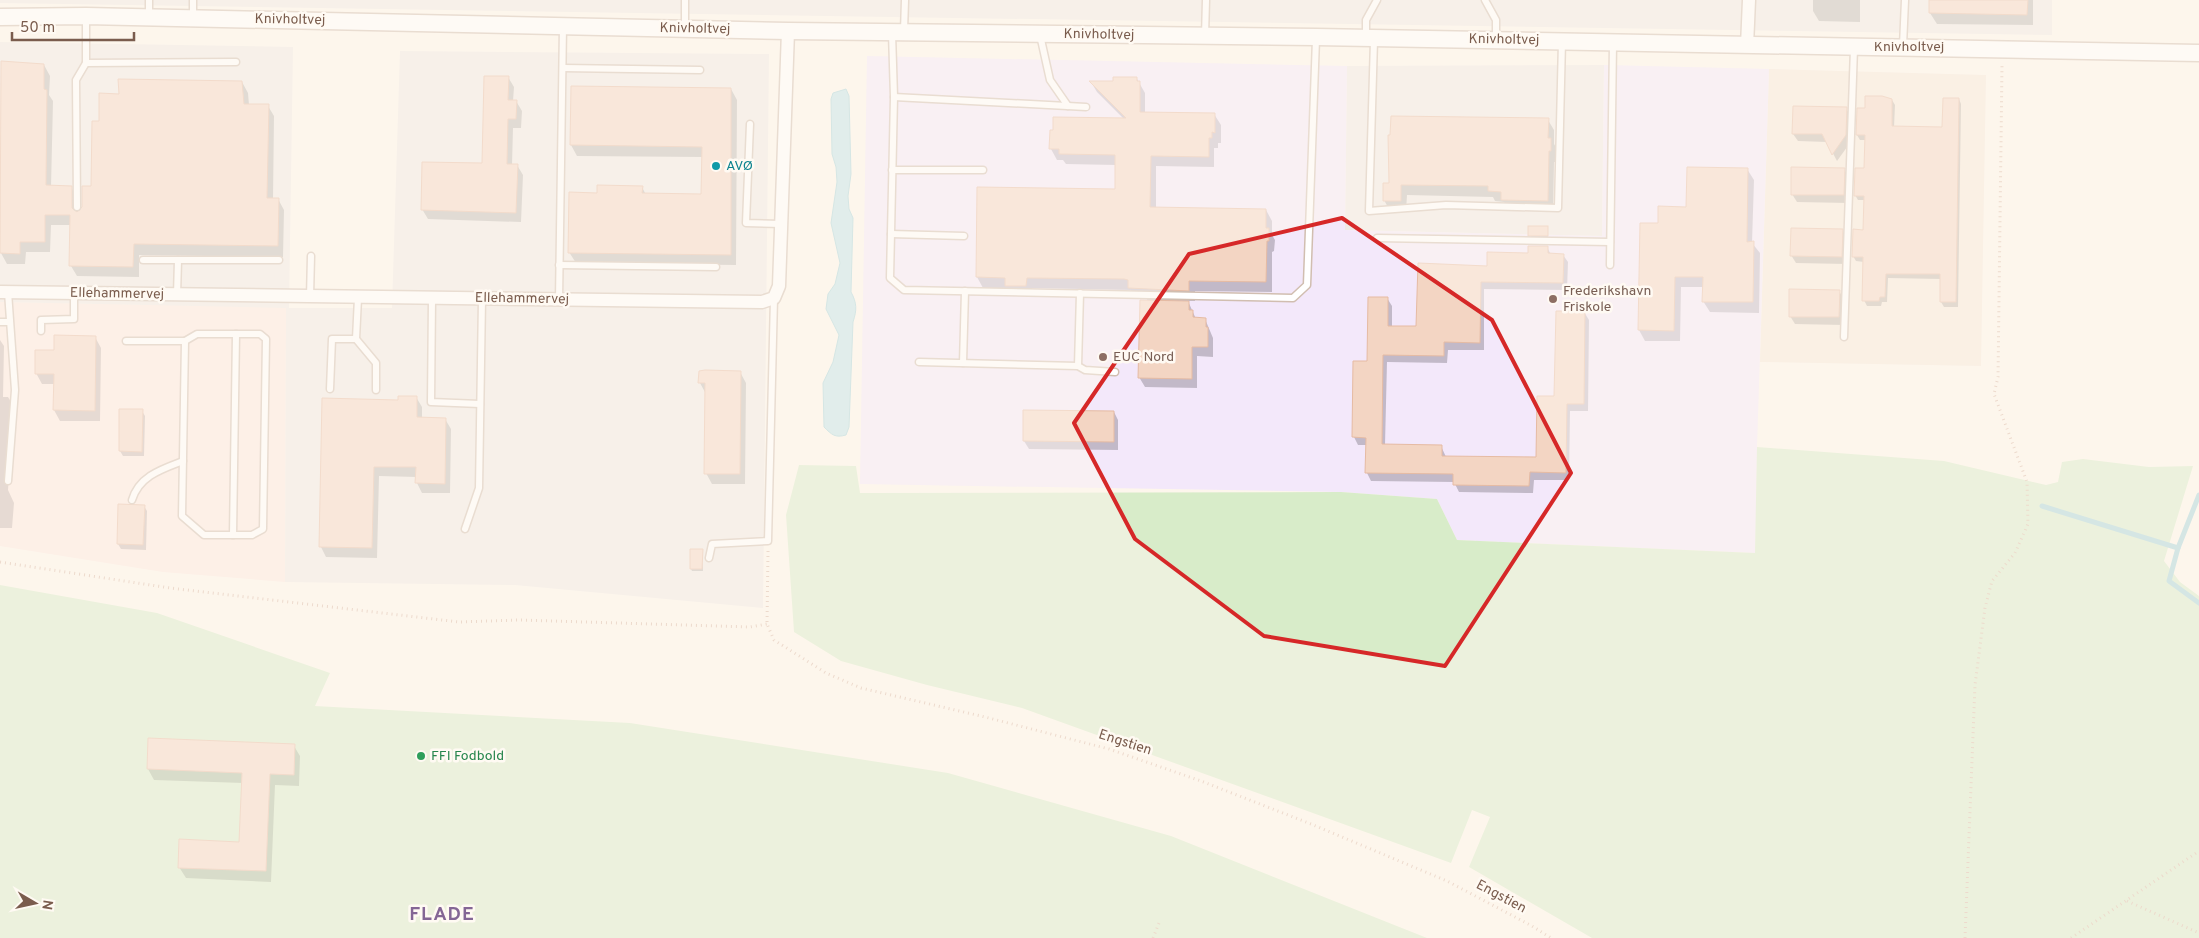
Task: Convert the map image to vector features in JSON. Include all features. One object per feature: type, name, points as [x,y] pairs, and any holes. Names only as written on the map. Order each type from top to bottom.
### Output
[{"type":"street","points":[[1747,46],[1748,0]]},
{"type":"street","name":"Knivholtvej","points":[[0,17],[86,16],[788,31],[1316,37],[1747,46],[2199,52]]},
{"type":"street","points":[[774,298],[778,286],[788,31]]},
{"type":"street","name":"Ellehammervej","points":[[4,292],[762,302],[774,298]]},
{"type":"lane","points":[[148,17],[149,0]]},
{"type":"lane","points":[[193,0],[193,18]]},
{"type":"lane","points":[[684,28],[685,0]]},
{"type":"lane","points":[[905,0],[898,32],[894,97],[890,278],[904,290],[1294,298],[1307,285],[1316,37]]},
{"type":"lane","points":[[1205,36],[1206,0]]},
{"type":"lane","points":[[1377,0],[1366,20],[1370,38],[1369,211],[1446,205],[1558,208],[1562,41]]},
{"type":"lane","points":[[1485,0],[1496,20],[1496,40]]},
{"type":"lane","points":[[1903,47],[1905,0]]},
{"type":"lane","points":[[77,207],[76,80],[86,63],[86,16]]},
{"type":"lane","points":[[559,300],[563,26]]},
{"type":"lane","points":[[1039,34],[1050,80],[1068,106]]},
{"type":"lane","points":[[1610,266],[1613,42]]},
{"type":"lane","points":[[1844,337],[1854,47]]},
{"type":"lane","points":[[86,63],[236,62]]},
{"type":"lane","points":[[562,68],[700,70]]},
{"type":"lane","points":[[894,97],[1086,107]]},
{"type":"lane","points":[[750,124],[746,223],[781,224]]},
{"type":"lane","points":[[892,170],[983,170]]},
{"type":"lane","points":[[891,234],[964,236]]},
{"type":"lane","points":[[1377,238],[1610,242]]},
{"type":"lane","points":[[310,297],[311,256]]},
{"type":"lane","points":[[143,260],[278,260]]},
{"type":"lane","points":[[177,295],[178,260]]},
{"type":"lane","points":[[559,265],[716,268]]},
{"type":"lane","points":[[963,363],[965,291]]},
{"type":"lane","points":[[4,292],[9,322],[14,390],[8,481]]},
{"type":"lane","points":[[41,332],[41,320],[74,319],[74,293]]},
{"type":"lane","points":[[1078,366],[1080,293]]},
{"type":"lane","points":[[358,298],[356,339],[376,363],[376,390]]},
{"type":"lane","points":[[709,558],[712,544],[768,541],[774,298]]},
{"type":"lane","points":[[432,299],[431,402],[480,404]]},
{"type":"lane","points":[[465,530],[479,488],[482,299]]},
{"type":"lane","points":[[0,322],[9,322]]},
{"type":"lane","points":[[126,341],[185,342],[197,334],[260,334],[266,339],[263,529],[252,535],[204,534],[182,516],[185,342]]},
{"type":"lane","points":[[233,535],[236,334]]},
{"type":"lane","points":[[330,389],[332,339],[356,339]]},
{"type":"lane","points":[[919,362],[1078,366],[1085,370],[1115,372]]},
{"type":"lane","points":[[132,500],[134,491],[152,473],[183,461]]},
{"type":"path","points":[[1965,938],[1975,685],[1986,608],[1992,581],[2015,553],[2028,524],[2027,482],[1994,394],[1998,377],[2002,48]]},
{"type":"path","points":[[0,562],[170,588],[459,622],[519,620],[750,628],[767,624],[768,541]]},
{"type":"path","name":"Engstien","points":[[767,624],[774,640],[826,673],[862,688],[985,716],[1109,749],[1201,782],[1311,824],[1447,881],[1551,938]]},
{"type":"path","points":[[2071,938],[2199,851]]},
{"type":"path","points":[[2126,901],[2199,933]]},
{"type":"path","points":[[1153,938],[1159,924]]},
{"type":"highlighted area","points":[[1342,218],[1492,320],[1571,473],[1445,666],[1264,636],[1135,539],[1074,423],[1189,254]]},
{"type":"shaded area","points":[[0,0],[2052,0],[2052,35],[0,3]]},
{"type":"shaded area","points":[[0,42],[293,47],[289,308],[392,308],[400,51],[769,54],[763,608],[515,585],[285,582],[286,308],[0,302]]},
{"type":"shaded area","points":[[867,56],[1347,66],[1345,230],[1602,236],[1604,65],[1769,69],[1757,447],[1756,553],[1457,540],[1437,499],[1341,492],[860,484]]},
{"type":"shaded area","points":[[1604,65],[1602,236],[1345,230],[1347,66]]},
{"type":"shaded area","points":[[1769,69],[1986,75],[1981,366],[1760,362]]},
{"type":"shaded area","points":[[0,302],[286,307],[285,582],[163,572],[0,546]]},
{"type":"green space","points":[[1757,447],[1944,461],[2046,485],[2058,482],[2062,462],[2083,459],[2149,467],[2193,466],[2164,561],[2180,582],[2199,596],[2199,938],[1592,938],[1469,867],[1490,817],[1472,810],[1451,863],[1022,708],[927,685],[841,661],[794,632],[786,515],[799,465],[856,466],[860,493],[1341,492],[1437,499],[1457,540],[1755,553]]},
{"type":"green space","name":"FFI Fodbold","points":[[0,585],[157,613],[330,673],[315,706],[630,723],[948,773],[1171,836],[1427,938],[0,938]]},
{"type":"water","points":[[846,89],[849,96],[851,174],[848,196],[849,209],[853,218],[851,292],[856,310],[853,322],[849,427],[846,435],[836,436],[824,427],[823,383],[833,362],[839,335],[826,309],[828,294],[835,284],[840,263],[831,223],[837,182],[836,167],[832,154],[831,99],[833,93]]},
{"type":"building","points":[[1929,0],[2028,0],[2027,15],[1929,13]]},
{"type":"building","points":[[1,61],[44,64],[44,89],[47,90],[46,185],[72,186],[72,208],[77,212],[82,207],[82,186],[91,186],[92,121],[99,121],[99,93],[119,94],[118,79],[242,81],[244,104],[269,104],[267,198],[279,198],[278,246],[134,244],[133,267],[69,266],[70,215],[45,215],[45,242],[20,242],[20,254],[0,253]]},
{"type":"building","points":[[484,76],[509,76],[508,100],[517,100],[516,119],[508,119],[507,164],[518,164],[516,213],[421,210],[422,162],[482,163]]},
{"type":"building","points":[[1113,77],[1137,77],[1137,81],[1140,81],[1140,112],[1215,113],[1215,133],[1212,132],[1212,138],[1209,138],[1209,157],[1151,156],[1150,207],[1266,209],[1266,228],[1269,228],[1269,241],[1267,241],[1266,282],[1189,281],[1189,291],[1128,288],[1128,280],[1124,279],[1027,278],[1026,286],[1005,286],[1005,278],[976,277],[977,187],[1115,189],[1115,155],[1059,154],[1059,149],[1049,149],[1050,130],[1053,130],[1053,117],[1126,118],[1089,81],[1113,81]]},
{"type":"building","name":"AVØ","points":[[571,86],[731,88],[731,255],[568,253],[569,192],[597,193],[597,185],[643,186],[642,193],[701,194],[702,147],[570,145]]},
{"type":"building","points":[[1865,96],[1882,96],[1892,99],[1892,126],[1942,127],[1943,98],[1959,98],[1956,302],[1940,302],[1940,274],[1886,274],[1885,297],[1880,297],[1879,301],[1862,301],[1863,257],[1852,257],[1853,229],[1863,230],[1864,196],[1854,196],[1855,168],[1864,168],[1865,135],[1856,135],[1857,108],[1865,108]]},
{"type":"building","points":[[1793,106],[1847,107],[1846,135],[1832,155],[1822,134],[1792,134]]},
{"type":"building","points":[[1391,116],[1549,118],[1548,138],[1551,138],[1551,151],[1549,151],[1548,201],[1501,200],[1501,192],[1488,191],[1488,186],[1401,185],[1401,201],[1383,201],[1383,183],[1389,183],[1388,135],[1390,135]]},
{"type":"building","points":[[1687,167],[1748,168],[1747,242],[1754,241],[1753,302],[1702,302],[1703,277],[1675,277],[1674,331],[1638,330],[1640,223],[1658,223],[1658,206],[1686,207]]},
{"type":"building","points":[[1791,167],[1845,168],[1844,195],[1791,195]]},
{"type":"building","points":[[1528,226],[1548,226],[1548,236],[1528,236]]},
{"type":"building","points":[[1791,228],[1843,229],[1842,257],[1790,256]]},
{"type":"building","points":[[1528,246],[1548,246],[1548,253],[1564,254],[1563,283],[1481,282],[1480,343],[1444,342],[1444,356],[1383,355],[1382,444],[1442,445],[1442,456],[1536,457],[1537,396],[1554,396],[1556,311],[1585,311],[1584,404],[1567,404],[1566,473],[1530,472],[1529,486],[1453,485],[1453,474],[1365,473],[1366,438],[1352,437],[1353,361],[1367,361],[1368,297],[1388,297],[1388,326],[1416,326],[1418,263],[1487,266],[1487,252],[1528,253]]},
{"type":"building","points":[[1789,289],[1840,290],[1839,317],[1789,317]]},
{"type":"building","points":[[1140,300],[1189,301],[1189,310],[1193,310],[1193,317],[1206,318],[1208,347],[1192,347],[1192,379],[1138,378]]},
{"type":"building","points":[[54,335],[96,336],[95,411],[53,410],[54,374],[35,374],[35,350],[54,350]]},
{"type":"building","points":[[699,371],[741,371],[740,474],[704,474],[705,383],[698,383]]},
{"type":"building","points":[[398,396],[417,396],[417,417],[446,418],[445,484],[415,483],[416,467],[374,467],[372,548],[319,547],[322,398],[398,400]]},
{"type":"building","points":[[119,409],[143,409],[142,452],[119,451]]},
{"type":"building","points":[[1023,410],[1114,411],[1114,442],[1023,441]]},
{"type":"building","points":[[118,504],[145,505],[143,545],[117,544]]},
{"type":"building","points":[[690,549],[703,549],[702,569],[690,569]]},
{"type":"building","points":[[148,738],[295,744],[294,775],[270,774],[266,871],[178,868],[179,839],[239,842],[242,773],[147,769]]},
{"type":"waterway","points":[[2199,495],[2178,548],[2169,581],[2199,603]]},
{"type":"waterway","points":[[2042,506],[2178,548]]},
{"type":"place","name":"AVØ","points":[[716,166]]},
{"type":"place","name":"Frederikshavn Friskole","points":[[1553,299]]},
{"type":"place","name":"EUC Nord","points":[[1103,357]]},
{"type":"place","name":"FFI Fodbold","points":[[421,756]]},
{"type":"district","name":"FLADE","points":[[442,915]]}]
